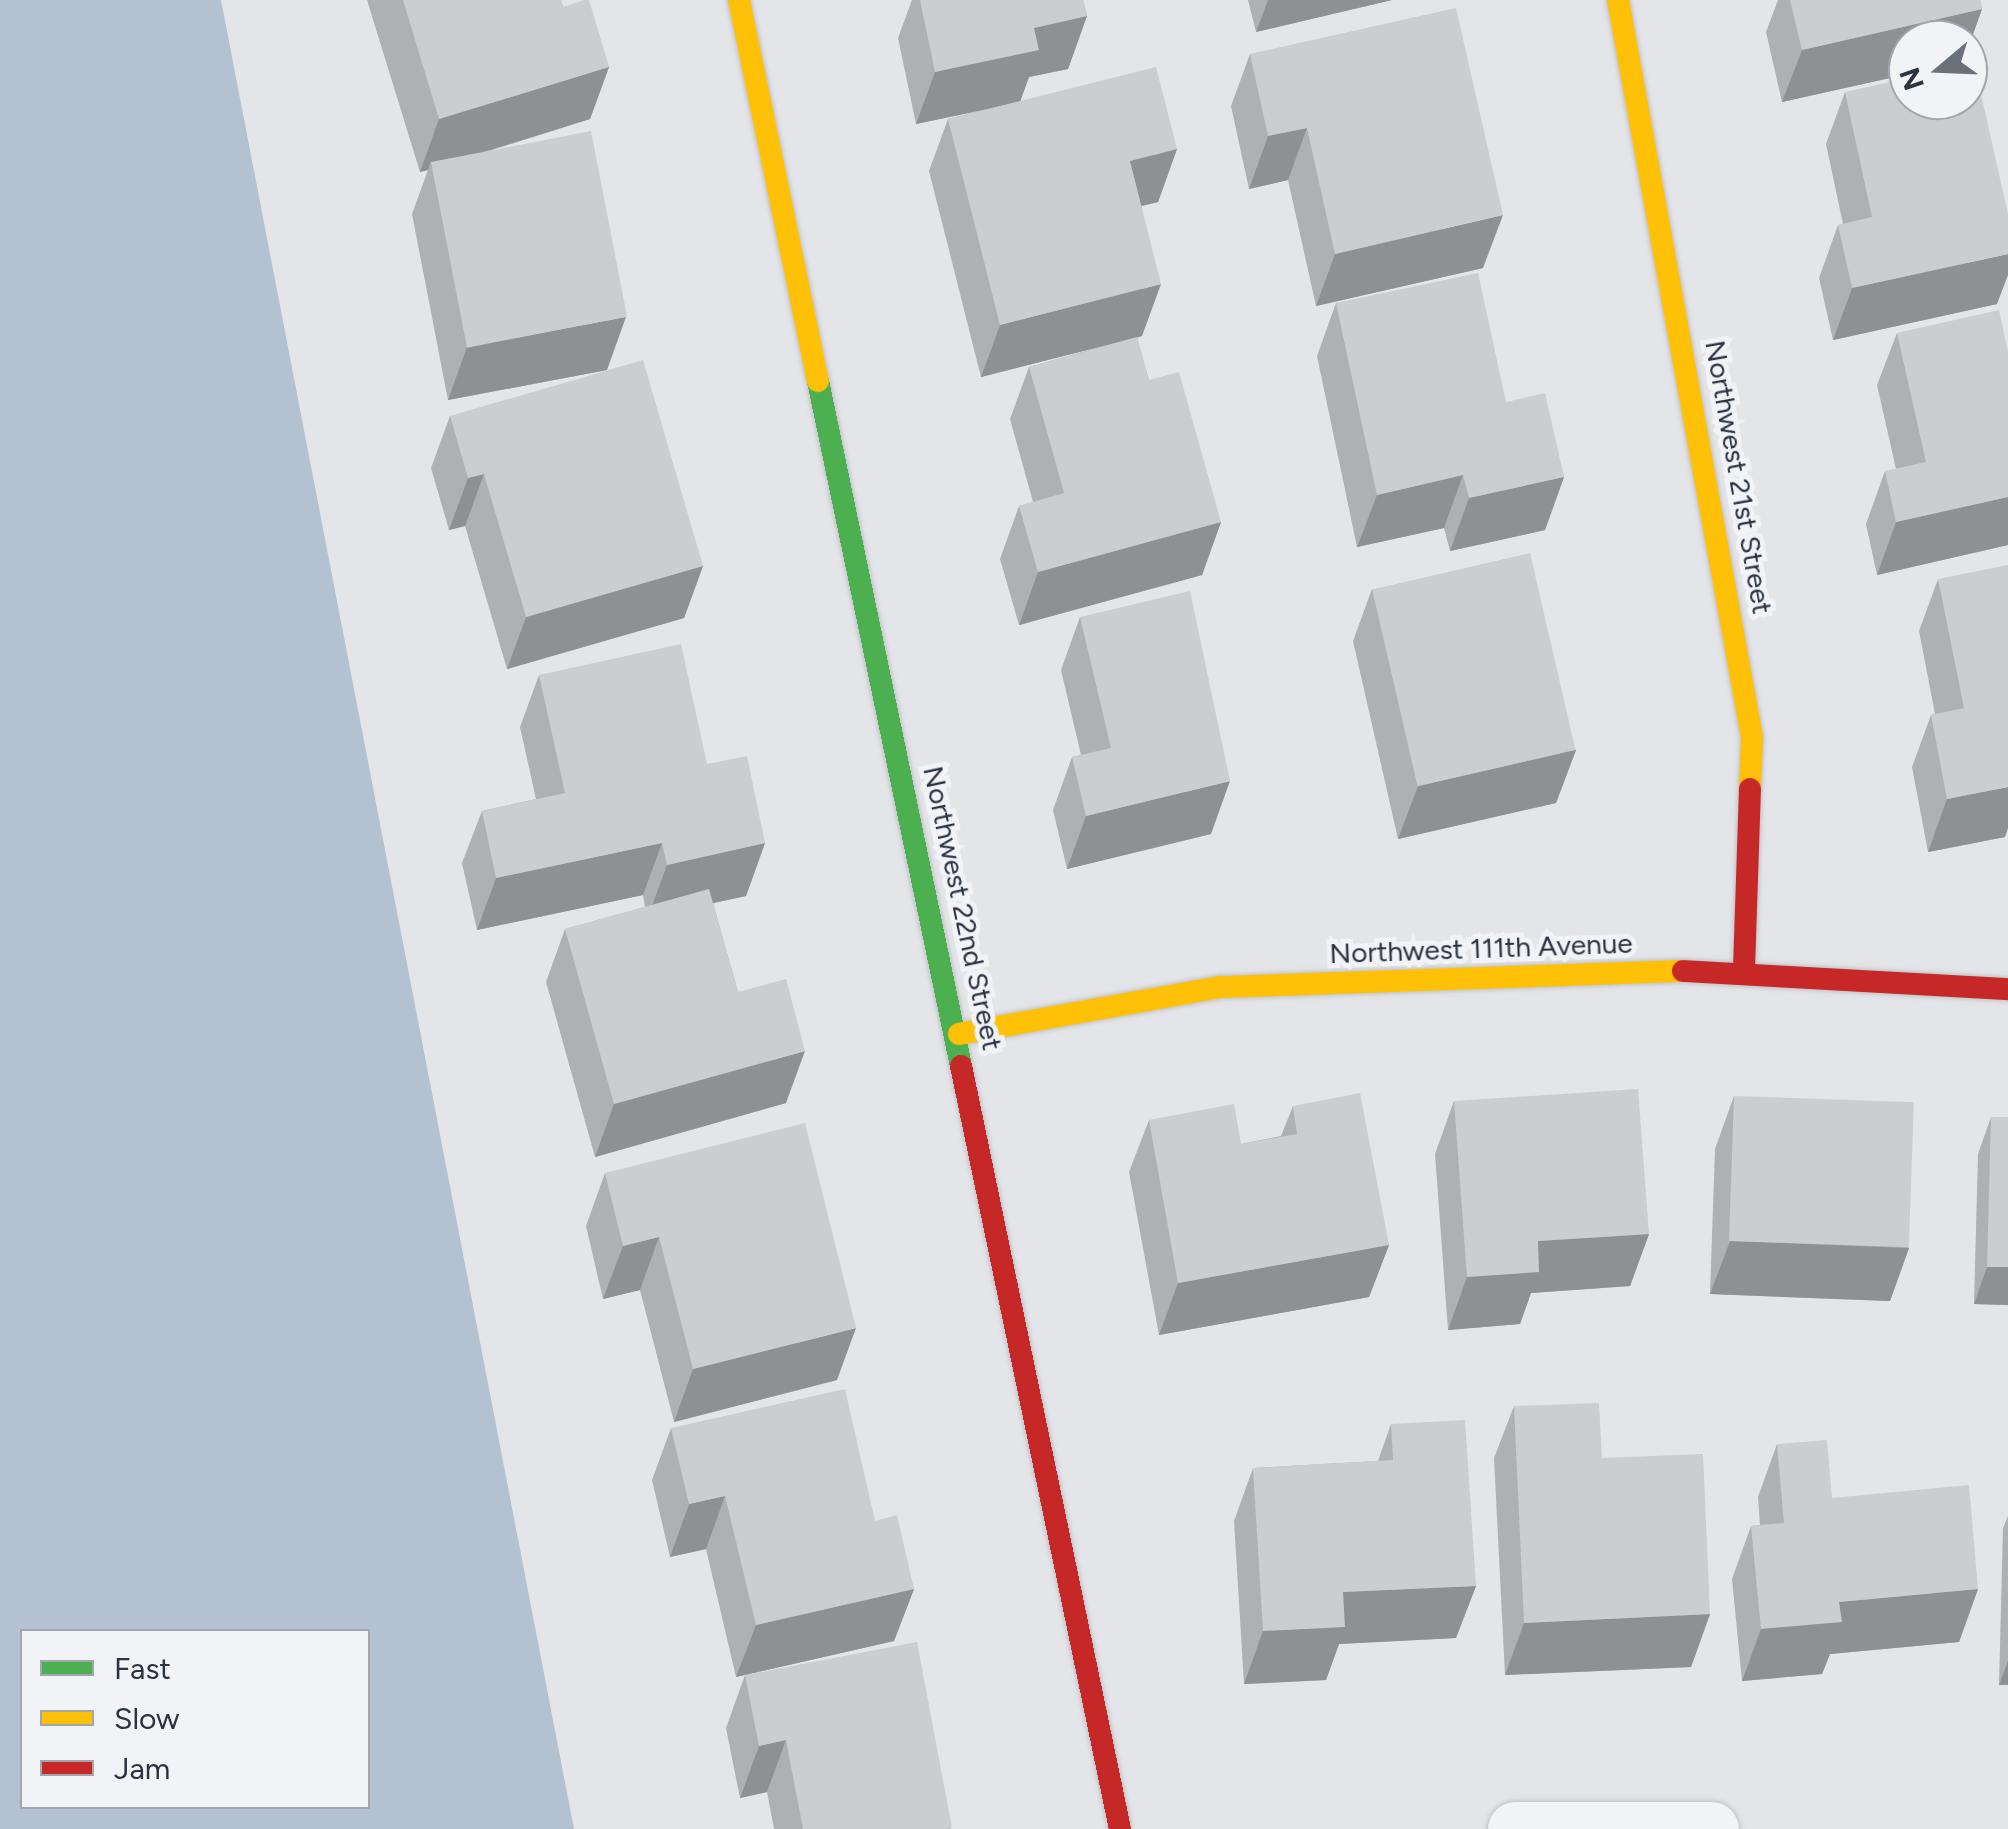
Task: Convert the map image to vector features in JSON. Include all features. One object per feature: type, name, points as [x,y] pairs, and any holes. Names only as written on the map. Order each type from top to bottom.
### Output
[{"type":"street","name":"Northwest 22nd Street","points":[[739,0],[959,1034],[1120,1829]]},
{"type":"street","name":"Northwest 21st Street","points":[[1618,0],[1752,736],[1744,969]]},
{"type":"street","name":"Northwest 111th Avenue","points":[[959,1034],[1220,987],[1744,969],[2008,989]]},
{"type":"street","points":[[1516,1829],[1711,1829]]},
{"type":"water","points":[[0,0],[221,0],[574,1829],[0,1829]]},
{"type":"building","points":[[403,0],[561,0],[563,7],[589,0],[609,67],[439,119]]},
{"type":"building","points":[[920,0],[1083,0],[1087,16],[1034,28],[1039,50],[935,72]]},
{"type":"building","points":[[1790,0],[1980,0],[1982,9],[1934,20],[1888,20],[1888,30],[1802,50]]},
{"type":"building","points":[[1456,8],[1503,215],[1335,254],[1307,128],[1268,136],[1250,54]]},
{"type":"building","points":[[1156,67],[1177,149],[1130,161],[1161,284],[1000,325],[948,119]]},
{"type":"building","points":[[1888,82],[1888,120],[1987,120],[2008,214],[2008,254],[1852,288],[1838,225],[1872,217],[1845,92]]},
{"type":"building","points":[[591,131],[627,317],[467,348],[431,162]]},
{"type":"building","points":[[1478,273],[1506,402],[1545,393],[1564,477],[1469,498],[1463,475],[1377,495],[1336,303]]},
{"type":"building","points":[[1999,310],[2008,352],[2008,497],[1896,522],[1885,471],[1926,462],[1897,333]]},
{"type":"building","points":[[1137,337],[1149,380],[1179,372],[1221,522],[1038,572],[1019,506],[1064,493],[1029,367]]},
{"type":"building","points":[[643,360],[703,566],[526,617],[484,474],[468,478],[450,416]]},
{"type":"building","points":[[1530,553],[1575,750],[1418,786],[1372,589]]},
{"type":"building","points":[[2008,565],[2008,787],[1947,799],[1931,715],[1964,708],[1938,579]]},
{"type":"building","points":[[1190,591],[1230,781],[1086,816],[1072,757],[1111,748],[1080,617]]},
{"type":"building","points":[[681,644],[707,764],[747,756],[765,843],[667,865],[662,843],[496,878],[482,811],[565,793],[539,675]]},
{"type":"building","points":[[709,889],[738,992],[786,979],[805,1051],[614,1104],[565,929]]},
{"type":"building","points":[[1638,1089],[1649,1234],[1538,1241],[1539,1272],[1467,1277],[1454,1101]]},
{"type":"building","points":[[1360,1093],[1389,1245],[1178,1283],[1149,1120],[1234,1104],[1241,1144],[1297,1134],[1293,1106]]},
{"type":"building","points":[[1734,1096],[1914,1102],[1909,1247],[1729,1241]]},
{"type":"building","points":[[1991,1117],[2008,1117],[2008,1267],[1987,1267]]},
{"type":"building","points":[[805,1123],[856,1328],[693,1369],[659,1237],[623,1246],[605,1173]]},
{"type":"building","points":[[845,1389],[875,1521],[897,1515],[914,1589],[756,1625],[725,1496],[689,1504],[671,1428]]},
{"type":"building","points":[[1599,1403],[1602,1458],[1703,1454],[1710,1614],[1524,1623],[1514,1406]]},
{"type":"building","points":[[1465,1420],[1476,1586],[1343,1592],[1345,1627],[1263,1631],[1253,1468],[1393,1460],[1391,1424]]},
{"type":"building","points":[[1827,1440],[1832,1498],[1969,1485],[1978,1589],[1839,1602],[1842,1622],[1761,1629],[1751,1526],[1784,1523],[1777,1444]]},
{"type":"building","points":[[917,1642],[952,1828],[803,1829],[786,1740],[759,1746],[745,1675]]},
{"type":"traffic: fast","points":[[818,381],[961,1066]]},
{"type":"traffic: slow","points":[[739,0],[818,381]]},
{"type":"traffic: slow","points":[[1618,0],[1752,737],[1750,789]]},
{"type":"traffic: slow","points":[[959,1034],[1220,987],[1683,971]]},
{"type":"traffic: jam","points":[[1744,969],[1750,789]]},
{"type":"traffic: jam","points":[[1683,971],[2008,989]]},
{"type":"traffic: jam","points":[[961,1066],[1120,1829]]}]
